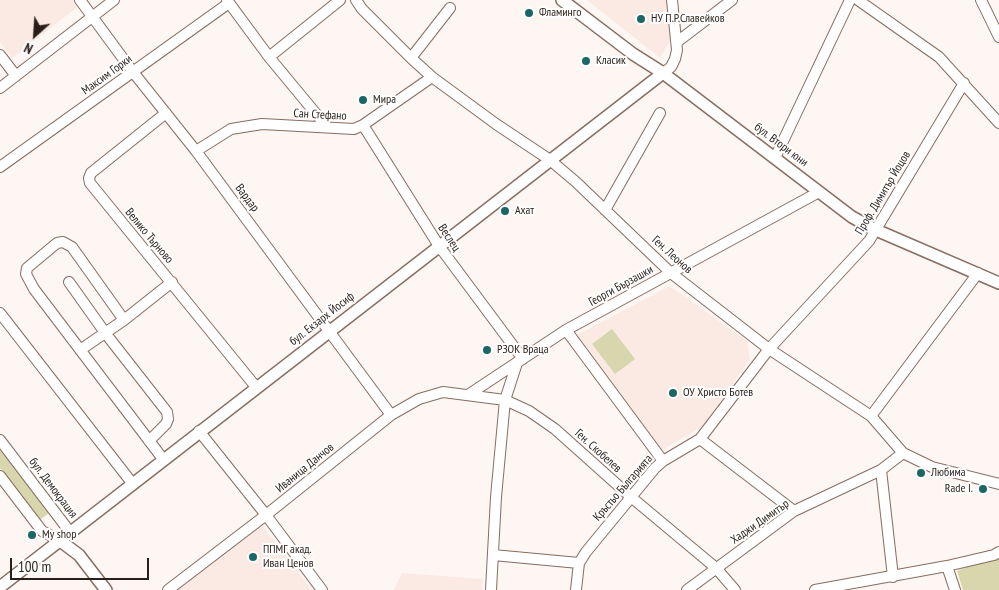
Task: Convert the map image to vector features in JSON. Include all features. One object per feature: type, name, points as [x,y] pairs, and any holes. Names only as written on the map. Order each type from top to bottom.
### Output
[{"type":"street","name":"Вардар","points":[[80,0],[330,330],[391,414]]},
{"type":"street","points":[[0,88],[114,0]]},
{"type":"street","points":[[268,57],[340,0]]},
{"type":"street","name":"Ген. Леонов","points":[[356,0],[362,9],[432,77],[550,160],[576,182],[671,272],[769,349],[871,416],[904,453],[932,468],[999,484]]},
{"type":"street","name":"бул. Втори юни","points":[[562,0],[852,217],[876,230],[999,282]]},
{"type":"street","points":[[662,73],[672,67],[675,59],[677,42],[672,0]]},
{"type":"street","points":[[677,42],[732,0]]},
{"type":"street","points":[[775,158],[850,0]]},
{"type":"street","points":[[858,0],[939,57],[999,123]]},
{"type":"street","points":[[981,0],[999,37]]},
{"type":"street","points":[[228,2],[268,57],[328,127]]},
{"type":"street","name":"Максим Горки","points":[[0,167],[228,2]]},
{"type":"street","points":[[412,58],[450,8]]},
{"type":"street","points":[[0,55],[16,76]]},
{"type":"street","name":"бул. Екзарх Йосиф","points":[[0,587],[662,73]]},
{"type":"street","name":"Сан Стефано","points":[[196,152],[232,129],[262,124],[354,129],[363,125],[432,77]]},
{"type":"street","name":"Проф. Димитър Йоцов","points":[[769,349],[860,252],[876,230],[964,84]]},
{"type":"street","name":"Велико Търново","points":[[166,113],[91,173],[89,178],[90,184],[256,387]]},
{"type":"street","points":[[605,210],[660,113]]},
{"type":"street","points":[[990,114],[999,131]]},
{"type":"street","name":"Веслец","points":[[363,125],[439,246],[520,361]]},
{"type":"street","name":"Георги Бързашки","points":[[468,395],[566,330],[819,192]]},
{"type":"street","points":[[124,320],[72,247],[63,242],[57,243],[27,268],[26,274],[34,289],[163,459]]},
{"type":"street","points":[[871,416],[978,273]]},
{"type":"street","points":[[69,282],[106,334],[167,412],[168,419],[166,424],[149,441]]},
{"type":"street","points":[[80,350],[106,334],[172,282]]},
{"type":"street","points":[[0,313],[132,483]]},
{"type":"street","points":[[566,330],[663,461]]},
{"type":"street","name":"Кръстьо Българията","points":[[576,590],[579,563],[586,552],[663,461],[700,440],[769,349]]},
{"type":"street","points":[[491,590],[504,400],[520,361]]},
{"type":"street","name":"Иваница Данчов","points":[[168,590],[266,515],[391,414],[420,399],[443,392],[468,395]]},
{"type":"street","name":"Ген. Скобелев","points":[[468,395],[504,400],[529,411],[555,429],[631,497],[716,568],[735,590]]},
{"type":"street","points":[[200,431],[322,590]]},
{"type":"street","name":"бул. Демокрация","points":[[0,440],[70,532],[79,555]]},
{"type":"street","points":[[700,440],[794,511]]},
{"type":"street","name":"Хаджи Димитър","points":[[687,590],[794,511],[881,470],[904,453]]},
{"type":"street","points":[[881,470],[893,577]]},
{"type":"street","name":"бул. Демокрация","points":[[0,476],[42,531],[59,540],[79,555],[106,590]]},
{"type":"street","points":[[823,589],[947,566],[994,555],[999,552]]},
{"type":"street","points":[[493,555],[579,563]]},
{"type":"street","points":[[947,566],[955,590]]},
{"type":"shaded area","points":[[0,0],[76,0],[80,5],[12,58],[0,42]]},
{"type":"shaded area","name":"НУ П.Р.Славейков","points":[[587,0],[668,0],[672,38],[660,58]]},
{"type":"shaded area","name":"ОУ Христо Ботев","points":[[670,286],[747,341],[750,359],[703,426],[662,450],[577,335]]},
{"type":"shaded area","points":[[612,329],[635,359],[615,374],[592,344]]},
{"type":"shaded area","points":[[0,449],[49,513],[40,520],[0,468]]},
{"type":"shaded area","name":"ППМГ акад. Иван Ценов","points":[[262,525],[312,590],[177,590]]},
{"type":"shaded area","points":[[999,553],[999,590],[963,590],[957,571]]},
{"type":"shaded area","points":[[402,573],[483,579],[482,590],[394,590]]},
{"type":"place","name":"Фламинго","points":[[529,13]]},
{"type":"place","name":"НУ П.Р.Славейков","points":[[641,19]]},
{"type":"place","name":"Класик","points":[[586,61]]},
{"type":"place","name":"Мира","points":[[363,100]]},
{"type":"place","name":"Ахат","points":[[505,211]]},
{"type":"place","name":"РЗОК Враца","points":[[487,350]]},
{"type":"place","name":"ОУ Христо Ботев","points":[[673,393]]},
{"type":"place","name":"Любима","points":[[921,473]]},
{"type":"place","name":"Rade I.","points":[[983,489]]},
{"type":"place","name":"My shop","points":[[32,535]]},
{"type":"place","name":"ППМГ акад. Иван Ценов","points":[[253,557]]}]
